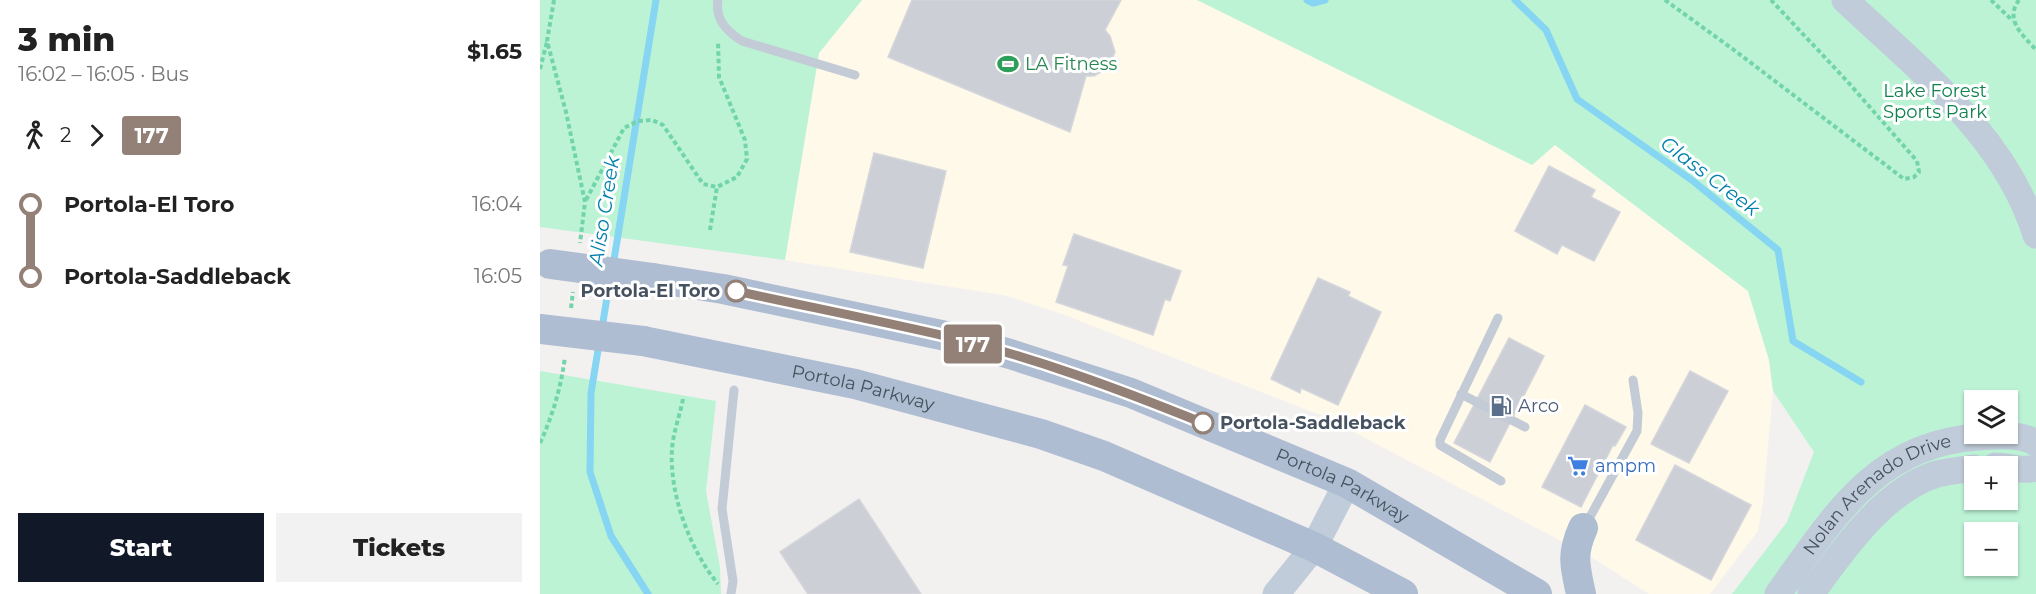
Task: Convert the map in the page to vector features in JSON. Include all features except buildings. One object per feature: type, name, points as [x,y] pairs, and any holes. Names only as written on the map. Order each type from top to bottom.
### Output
[{"type":"main road","name":"Portola Parkway","points":[[545,264],[723,289],[946,336],[1131,393],[1347,483],[1537,594]]},
{"type":"main road","name":"Portola Parkway","points":[[540,328],[643,341],[855,384],[1041,434],[1104,456],[1314,547],[1403,594]]},
{"type":"main road","points":[[1581,594],[1575,563],[1575,545],[1583,528]]},
{"type":"street","points":[[1845,0],[1974,125],[1996,153],[2017,189],[2036,234]]},
{"type":"street","name":"Nolan Arenado Drive","points":[[1778,594],[1835,516],[1861,487],[1889,464],[1920,449],[1963,438],[2007,436],[2028,438],[2036,443]]},
{"type":"street","points":[[2018,469],[2028,471],[2036,468]]},
{"type":"street","name":"Nolan Arenado Drive","points":[[1811,594],[1875,514],[1902,492],[1936,475],[1964,470]]},
{"type":"street","points":[[1276,594],[1314,547],[1347,483]]},
{"type":"lane","points":[[718,0],[720,20],[730,34],[741,42],[855,75]]},
{"type":"lane","points":[[1498,318],[1442,434],[1440,445],[1502,481]]},
{"type":"lane","points":[[1583,528],[1637,431],[1638,413],[1633,380]]},
{"type":"lane","points":[[731,594],[733,581],[722,509],[734,390]]},
{"type":"lane","points":[[1461,394],[1525,427]]},
{"type":"path","points":[[540,69],[554,0]]},
{"type":"path","points":[[1665,0],[1904,178],[1914,177],[1918,171],[1917,161],[1847,81],[1771,0]]},
{"type":"path","points":[[1991,0],[2014,21],[2036,50]]},
{"type":"path","points":[[2014,21],[2014,9],[2019,0]]},
{"type":"path","points":[[547,41],[566,112],[585,202],[624,128],[638,121],[652,120],[663,125],[703,184],[717,187],[737,177],[747,159],[745,140],[719,76],[720,20]]},
{"type":"path","points":[[710,230],[717,187]]},
{"type":"path","points":[[683,399],[672,450],[676,494],[686,528],[705,568],[719,585]]},
{"type":"shaded area","points":[[862,0],[1197,0],[1555,145],[1748,291],[1769,360],[1773,391],[1763,502],[1758,531],[1710,594],[1649,594],[1588,555],[1325,417],[1062,314],[1007,296],[785,260],[819,53]]},
{"type":"green space","points":[[540,0],[862,0],[819,53],[785,260],[540,227]]},
{"type":"green space","name":"Lake Forest Sports Park","points":[[1197,0],[2036,0],[2036,594],[1732,594],[1787,522],[1814,452],[1773,391],[1769,360],[1748,291],[1555,145],[1532,165]]},
{"type":"green space","points":[[540,371],[716,401],[706,491],[720,567],[721,594],[540,594]]},
{"type":"waterway","name":"Aliso Creek","points":[[613,266],[656,0]]},
{"type":"waterway","name":"Glass Creek","points":[[1307,0],[1313,3],[1325,0]]},
{"type":"waterway","name":"Glass Creek","points":[[1515,0],[1546,30],[1577,99],[1693,181],[1778,250],[1793,341],[1861,382]]},
{"type":"waterway","name":"Aliso Creek","points":[[602,328],[610,279]]},
{"type":"waterway","name":"Aliso Creek","points":[[599,344],[591,393],[590,472],[611,536],[648,594]]},
{"type":"bus line","name":"177","points":[[736,291],[946,336],[1010,354],[1131,393],[1203,423]]},
{"type":"place","name":"LA Fitness","points":[[1008,64]]},
{"type":"place","name":"Portola-El Toro","points":[[736,291]]},
{"type":"place","name":"Arco","points":[[1501,406]]},
{"type":"place","name":"Portola-Saddleback","points":[[1203,423]]},
{"type":"place","name":"ampm","points":[[1578,466]]}]
